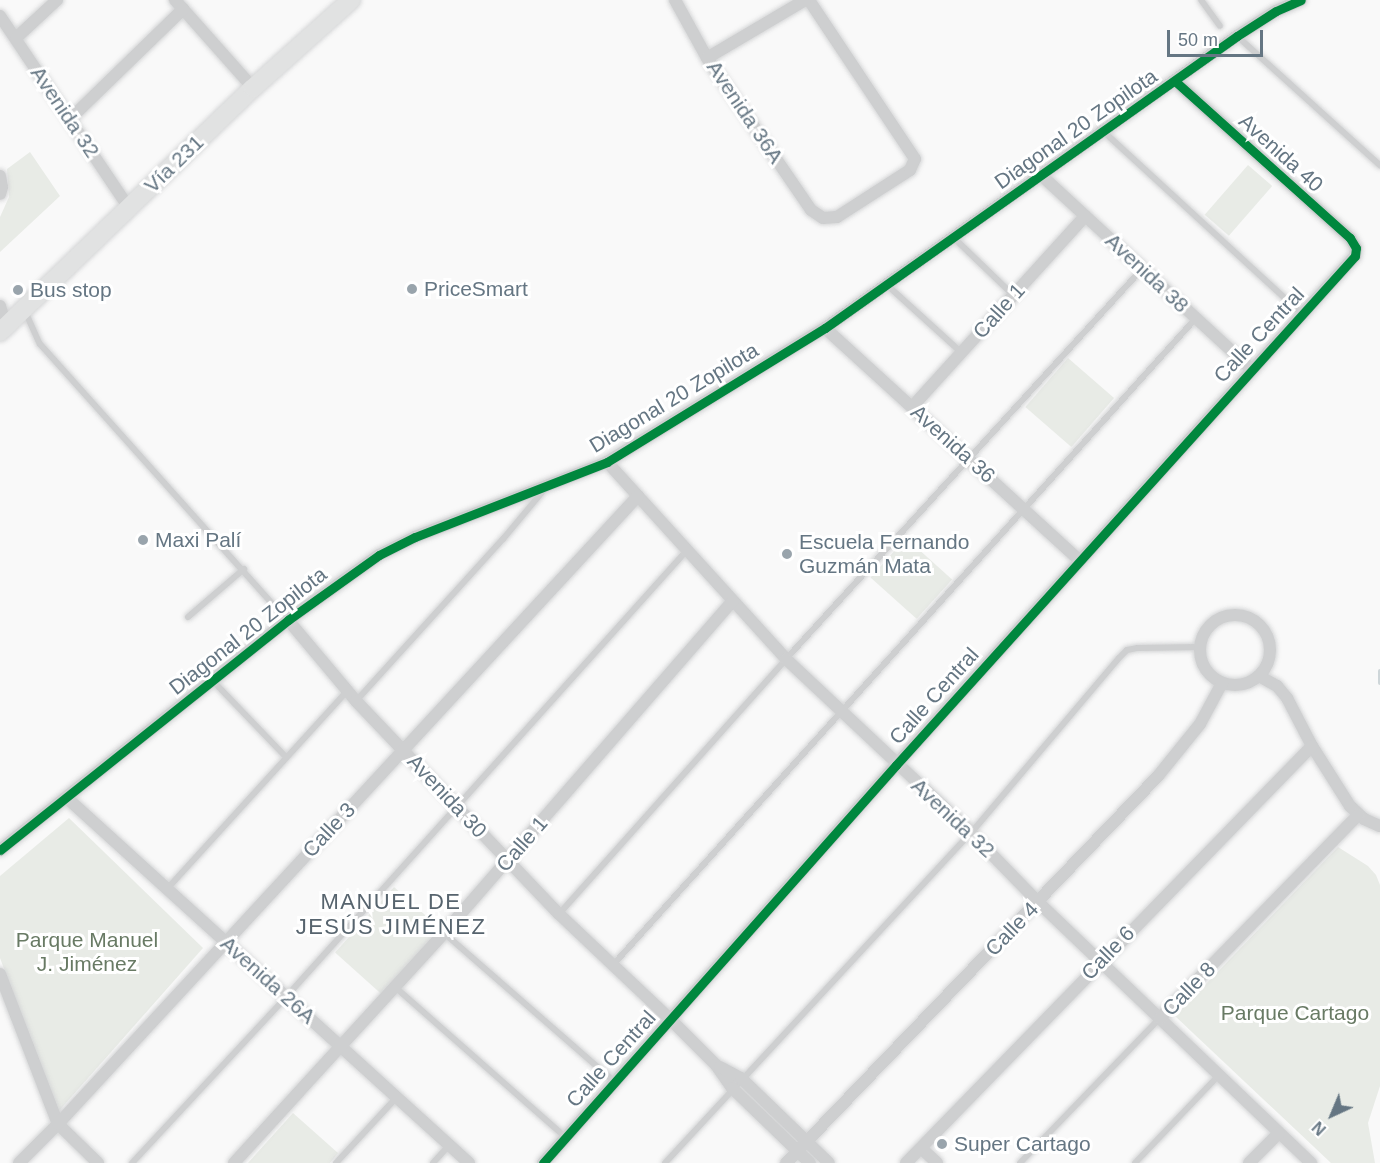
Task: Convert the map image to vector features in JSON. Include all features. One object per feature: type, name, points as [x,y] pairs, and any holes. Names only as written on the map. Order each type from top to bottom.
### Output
[{"type":"main road","name":"Vía 231","points":[[3,329],[253,88],[351,0]]},
{"type":"street","points":[[16,38],[57,0]]},
{"type":"street","name":"Avenida 36A","points":[[675,0],[707,58],[812,210],[823,218],[837,217],[910,170],[915,159],[807,0]]},
{"type":"street","points":[[707,58],[807,0]]},
{"type":"street","name":"Diagonal 20 Zopilota","points":[[0,850],[288,620],[379,555],[414,537],[607,462],[825,328],[1237,36],[1276,10],[1300,0]]},
{"type":"street","points":[[70,119],[179,5],[253,88]]},
{"type":"street","name":"Avenida 32","points":[[0,16],[129,208]]},
{"type":"street","name":"Avenida 40","points":[[1175,81],[1350,238],[1356,248],[1355,256]]},
{"type":"street","points":[[0,176],[2,187],[0,194]]},
{"type":"street","name":"Avenida 38","points":[[1042,176],[1251,369]]},
{"type":"street","name":"Calle 1","points":[[912,407],[1085,216]]},
{"type":"street","name":"Calle Central","points":[[543,1163],[896,765],[1355,256]]},
{"type":"street","points":[[0,306],[3,329]]},
{"type":"street","name":"Avenida 36","points":[[825,328],[1080,561]]},
{"type":"street","name":"Avenida 32","points":[[607,462],[786,659],[896,765],[971,833],[1038,902],[1311,1163]]},
{"type":"street","name":"Calle 3","points":[[19,1163],[58,1124],[638,496]]},
{"type":"street","name":"Calle 1","points":[[234,1163],[444,933],[733,601]]},
{"type":"street","points":[[1228,615],[1250,617],[1267,633],[1270,645],[1267,667],[1259,676],[1248,683],[1235,685],[1222,682],[1205,668],[1200,647],[1208,626],[1228,615]]},
{"type":"street","name":"Avenida 30","points":[[288,620],[356,701],[507,861],[612,966],[671,1020],[716,1065],[732,1088],[810,1163]]},
{"type":"street","points":[[1259,676],[1277,686],[1287,698],[1337,789],[1358,815],[1380,826]]},
{"type":"street","name":"Calle 4","points":[[786,1163],[1038,902],[1185,744],[1200,724],[1222,682]]},
{"type":"street","name":"Calle 6","points":[[906,1163],[1100,961],[1312,746]]},
{"type":"street","name":"Avenida 26A","points":[[67,798],[469,1163]]},
{"type":"street","name":"Calle 8","points":[[1160,1018],[1358,815]]},
{"type":"street","points":[[0,974],[58,1124],[98,1163]]},
{"type":"street","name":"Avenida 30","points":[[716,1065],[741,1078],[829,1163]]},
{"type":"street","points":[[1249,1163],[1279,1133]]},
{"type":"street","points":[[921,1148],[937,1163]]},
{"type":"lane","points":[[1200,0],[1220,26]]},
{"type":"lane","points":[[1237,36],[1380,165]]},
{"type":"lane","points":[[1103,131],[1302,315]]},
{"type":"lane","points":[[954,238],[1013,296]]},
{"type":"lane","points":[[559,914],[786,659],[1142,268]]},
{"type":"lane","points":[[887,285],[962,352]]},
{"type":"lane","points":[[25,310],[40,344],[288,620]]},
{"type":"lane","points":[[612,966],[1196,318]]},
{"type":"lane","points":[[356,701],[502,539],[549,483]]},
{"type":"lane","points":[[132,1163],[286,997],[687,550]]},
{"type":"lane","points":[[188,617],[243,569]]},
{"type":"lane","points":[[664,1163],[971,833],[1127,650],[1200,647]]},
{"type":"lane","points":[[213,681],[286,757]]},
{"type":"lane","points":[[167,889],[347,691]]},
{"type":"lane","points":[[444,933],[615,1082]]},
{"type":"lane","points":[[395,987],[565,1137]]},
{"type":"lane","name":"Calle 8","points":[[1020,1163],[1160,1018]]},
{"type":"lane","points":[[1135,1163],[1219,1075]]},
{"type":"lane","points":[[336,1163],[397,1097]]},
{"type":"lane","points":[[433,1163],[449,1145]]},
{"type":"green space","points":[[30,152],[60,196],[0,252],[0,217],[9,197],[7,169]]},
{"type":"green space","points":[[1248,165],[1272,186],[1229,236],[1205,215]]},
{"type":"green space","points":[[1068,358],[1114,398],[1071,447],[1025,407]]},
{"type":"green space","points":[[906,538],[952,579],[917,619],[871,577]]},
{"type":"green space","name":"Parque Manuel J. Jiménez","points":[[69,818],[203,948],[58,1112],[0,958],[0,876]]},
{"type":"green space","name":"Parque Cartago","points":[[1338,847],[1368,866],[1376,875],[1380,885],[1380,1086],[1368,1123],[1375,1163],[1331,1163],[1175,1016]]},
{"type":"green space","points":[[394,887],[441,929],[382,995],[335,952]]},
{"type":"green space","points":[[293,1113],[338,1153],[330,1163],[248,1163]]},
{"type":"waterway","points":[[1380,671],[1380,683]]},
{"type":"cycle path","points":[[0,850],[288,620],[379,555],[415,537],[607,462],[825,328],[1237,36],[1276,11],[1301,0]]},
{"type":"cycle path","points":[[543,1163],[896,765],[1355,256],[1356,248],[1350,238],[1175,81]]},
{"type":"place","name":"PriceSmart","points":[[412,289]]},
{"type":"place","name":"Bus stop","points":[[18,290]]},
{"type":"place","name":"Maxi Palí","points":[[143,540]]},
{"type":"place","name":"Escuela Fernando Guzmán Mata","points":[[787,554]]},
{"type":"place","name":"Super Cartago","points":[[942,1144]]},
{"type":"district","name":"MANUEL DE JESÚS JIMÉNEZ","points":[[391,914]]}]
